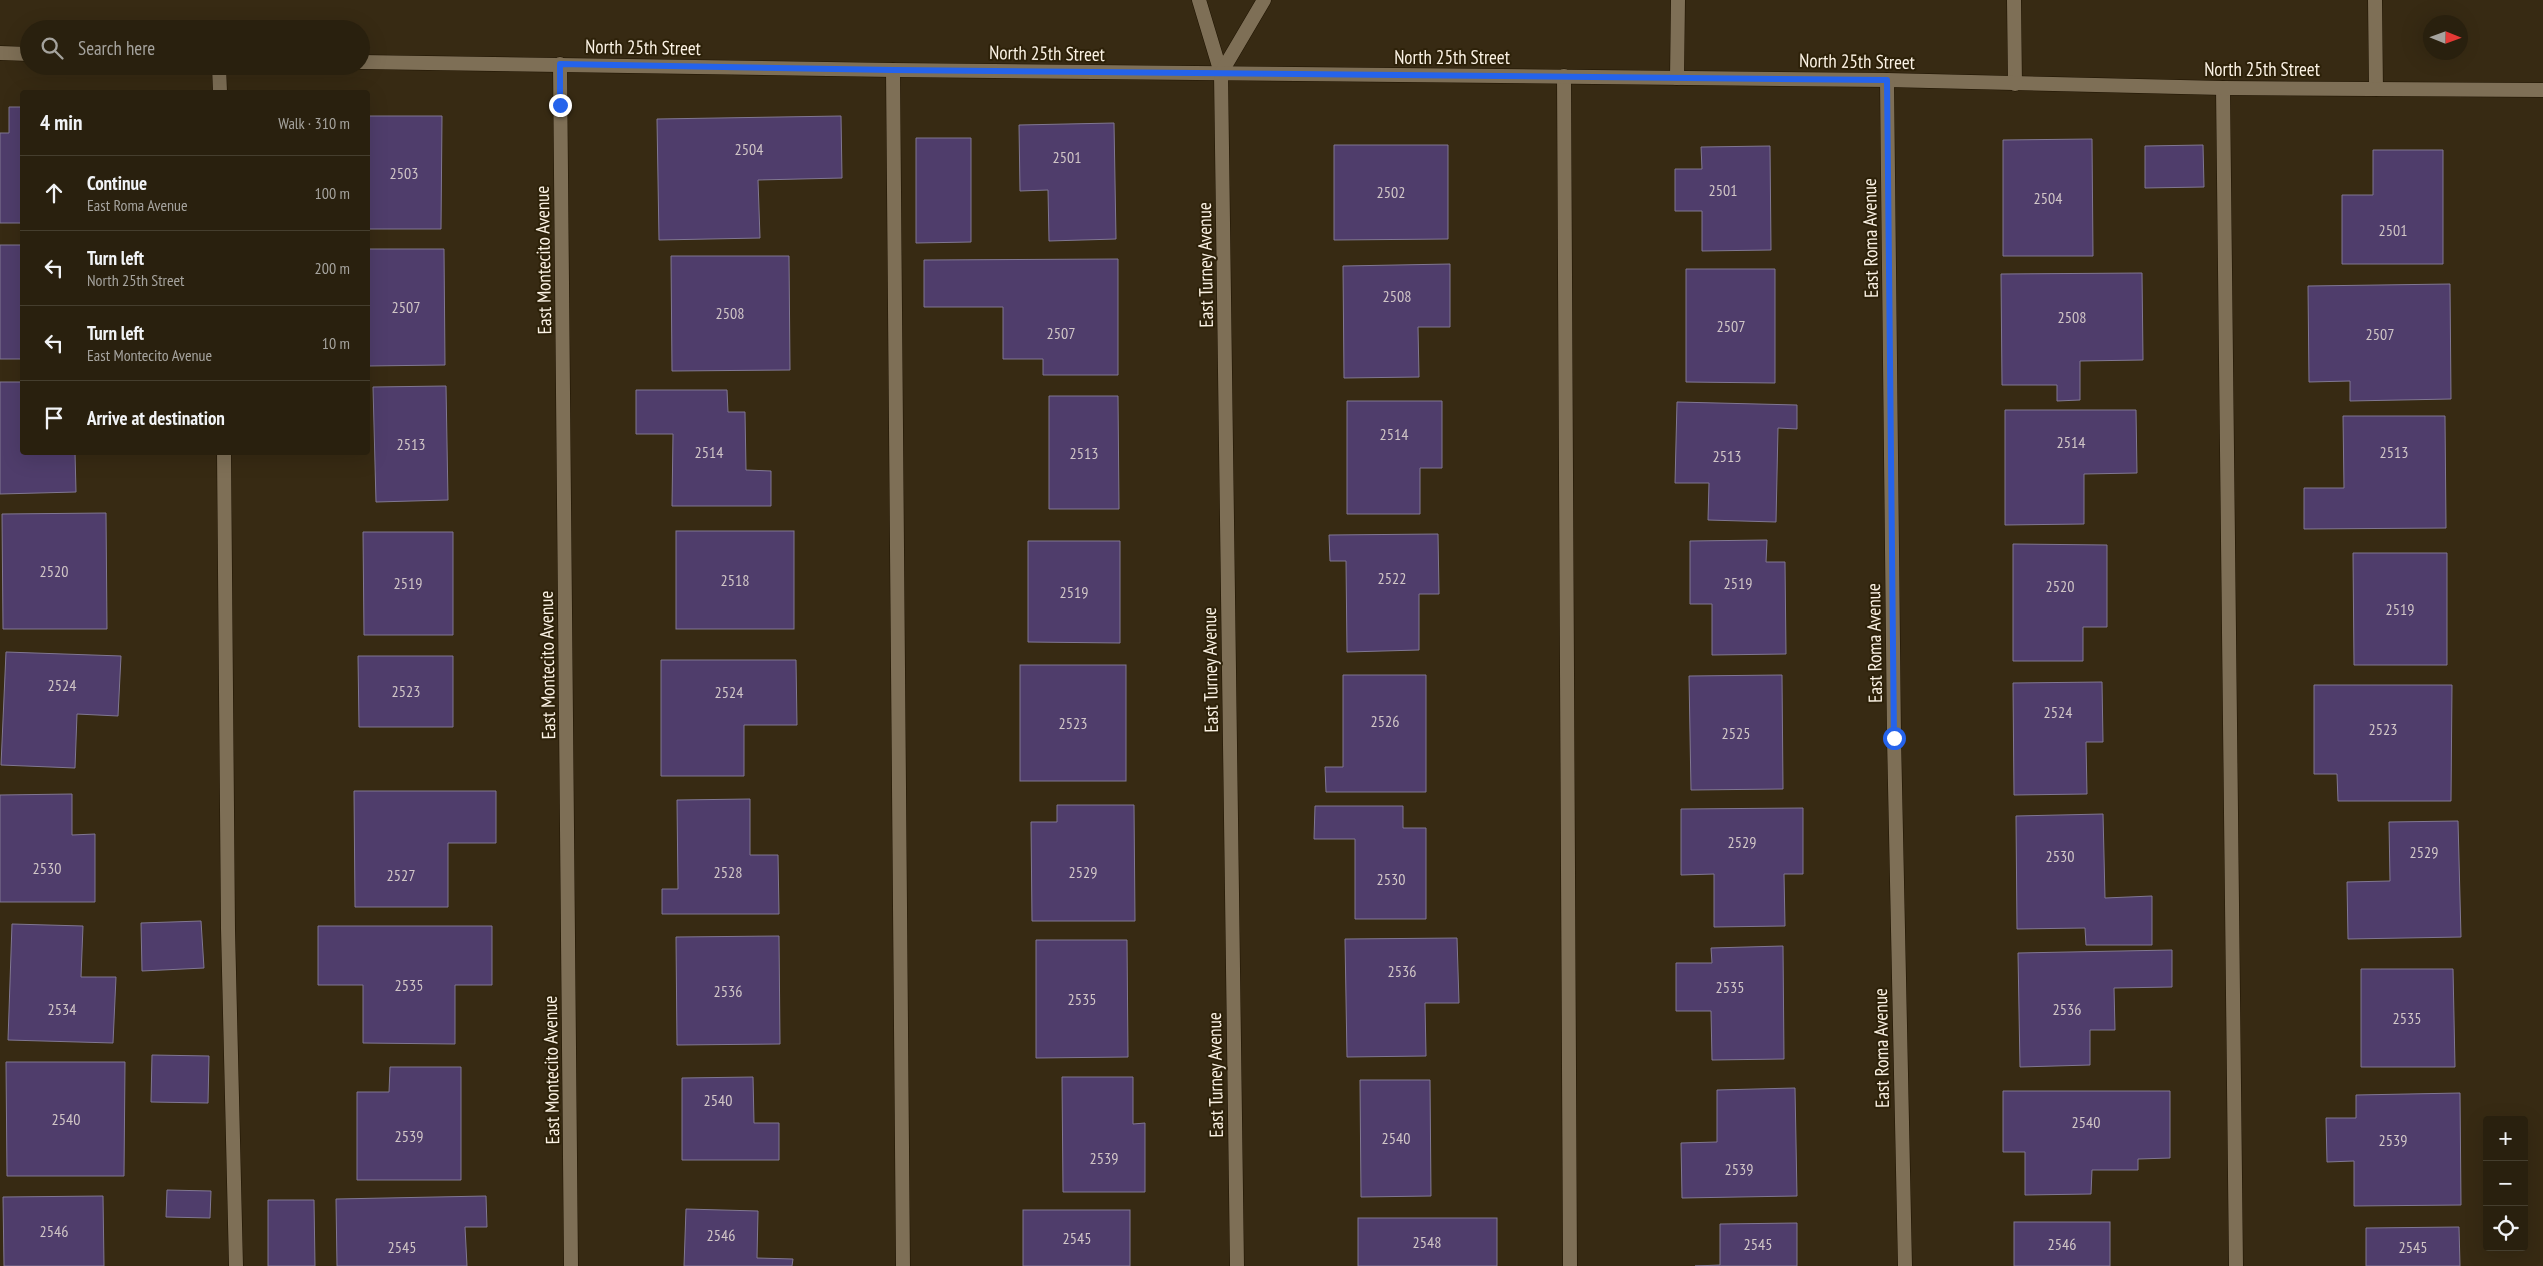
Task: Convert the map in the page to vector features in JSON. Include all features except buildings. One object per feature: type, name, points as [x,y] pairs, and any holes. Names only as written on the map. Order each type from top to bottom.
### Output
[{"type":"street","name":"East Turney Avenue","points":[[1199,0],[1221,73],[1237,1266]]},
{"type":"street","points":[[1221,73],[1264,0]]},
{"type":"street","points":[[1677,78],[1678,0]]},
{"type":"street","points":[[2014,0],[2015,84]]},
{"type":"street","points":[[2375,0],[2376,89]]},
{"type":"street","points":[[0,53],[20,54]]},
{"type":"street","name":"North 25th Street","points":[[370,62],[893,70],[1887,80],[2223,88],[2543,90]]},
{"type":"street","name":"East Montecito Avenue","points":[[560,64],[571,1266]]},
{"type":"street","points":[[893,70],[894,464],[902,913],[903,1266]]},
{"type":"street","points":[[219,75],[220,90]]},
{"type":"street","points":[[1564,76],[1570,1266]]},
{"type":"street","name":"East Roma Avenue","points":[[1887,80],[1894,738],[1904,1266]]},
{"type":"street","points":[[2223,88],[2236,1266]]},
{"type":"street","points":[[224,455],[228,928],[236,1266]]},
{"type":"route","points":[[560,105],[560,64],[893,70],[1887,80],[1894,738]]}]
